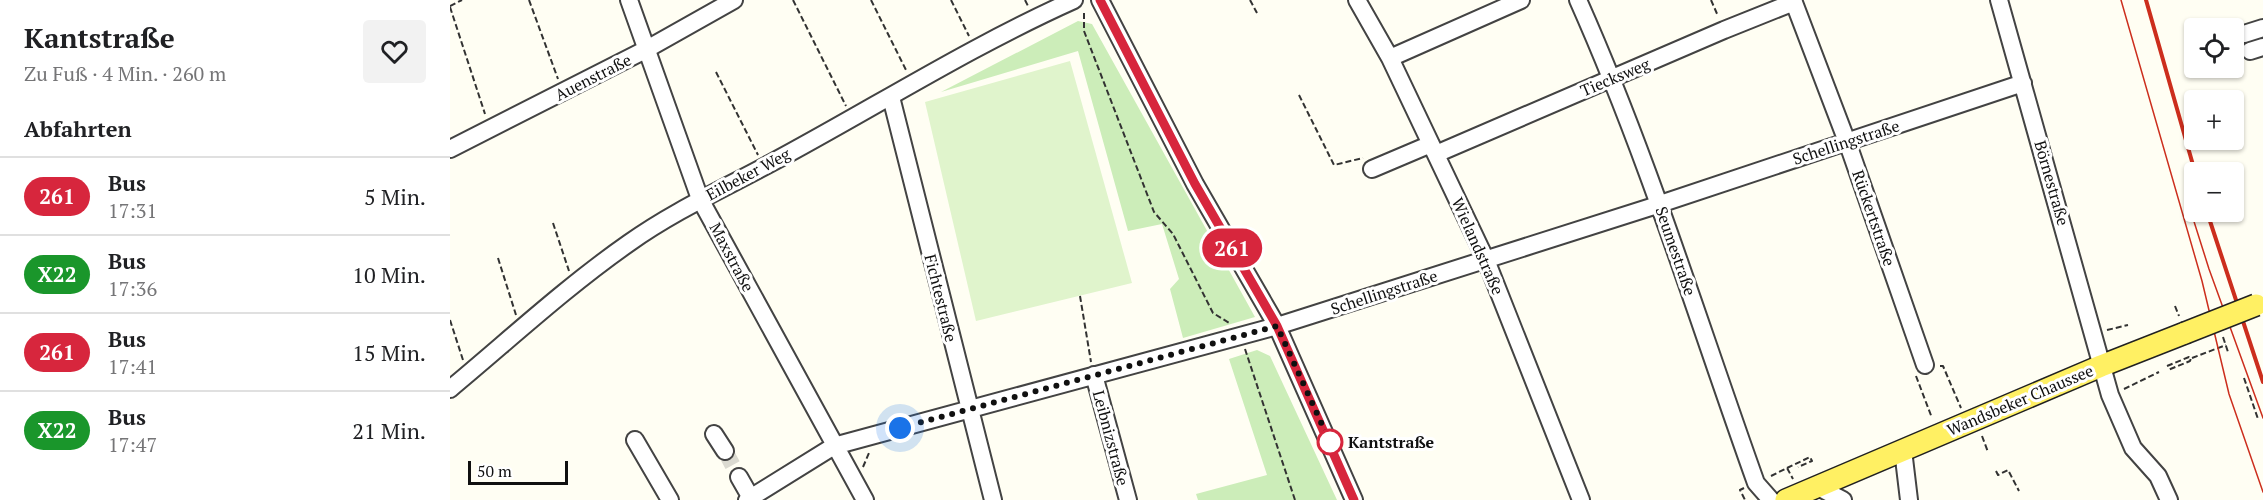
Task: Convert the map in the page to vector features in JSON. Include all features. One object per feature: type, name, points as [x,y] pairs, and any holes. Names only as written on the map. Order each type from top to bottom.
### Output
[{"type":"main road","name":"Wandsbeker Chaussee","points":[[1786,500],[2101,366],[2261,303]]},
{"type":"street","name":"Maxstraße","points":[[629,0],[700,199],[865,500]]},
{"type":"street","name":"Auenstraße","points":[[450,149],[647,49],[734,0]]},
{"type":"street","points":[[1100,0],[1195,184],[1277,326],[1354,500]]},
{"type":"street","name":"Wielandstraße","points":[[1357,0],[1390,58],[1486,260],[1581,500]]},
{"type":"street","points":[[1390,58],[1521,0]]},
{"type":"street","name":"Seumestraße","points":[[1578,0],[1613,77],[1756,483],[1771,500]]},
{"type":"street","name":"Börnestraße","points":[[1999,0],[2095,333],[2101,366],[2110,395],[2133,448],[2158,476],[2169,500]]},
{"type":"street","name":"Tiecksweg","points":[[1372,169],[1433,149],[1794,1]]},
{"type":"street","name":"Rückertstraße","points":[[1794,1],[1847,142],[1925,365]]},
{"type":"street","name":"Eilbeker Weg","points":[[450,389],[520,329],[630,242],[700,199],[764,167],[852,116],[976,50],[1079,6]]},
{"type":"street","points":[[2244,34],[2263,28]]},
{"type":"street","name":"Schellingstraße","points":[[749,499],[834,446],[1277,326],[1659,204],[2023,83]]},
{"type":"street","name":"Fichtestraße","points":[[891,97],[993,500]]},
{"type":"street","name":"Leibnizstraße","points":[[1094,375],[1128,500]]},
{"type":"street","points":[[714,434],[725,451]]},
{"type":"street","points":[[635,440],[670,500]]},
{"type":"street","points":[[1903,450],[1908,500]]},
{"type":"street","points":[[739,477],[749,499]]},
{"type":"street","points":[[1818,487],[1843,500]]},
{"type":"path","points":[[462,0],[450,6],[490,128]]},
{"type":"path","points":[[530,0],[563,93]]},
{"type":"path","points":[[793,0],[852,116]]},
{"type":"path","points":[[871,0],[912,84]]},
{"type":"path","points":[[951,0],[976,50]]},
{"type":"path","points":[[1251,0],[1257,13]]},
{"type":"path","points":[[1711,0],[1725,30]]},
{"type":"path","points":[[1079,6],[1084,31],[1154,212],[1173,234],[1213,313],[1237,327],[1293,499]]},
{"type":"path","points":[[716,72],[764,167]]},
{"type":"path","points":[[1299,94],[1334,165],[1366,157],[1372,169]]},
{"type":"path","points":[[553,222],[574,285]]},
{"type":"path","points":[[498,258],[520,329]]},
{"type":"path","points":[[1080,296],[1094,375]]},
{"type":"path","points":[[450,320],[467,375]]},
{"type":"path","points":[[2095,333],[2128,325]]},
{"type":"path","points":[[2168,368],[2189,357],[2191,360],[2226,345]]},
{"type":"path","points":[[1939,435],[1916,376],[1925,365],[1943,366],[1967,423]]},
{"type":"path","points":[[2133,378],[2135,383],[2159,372]]},
{"type":"path","points":[[2244,378],[2258,419]]},
{"type":"path","points":[[856,484],[877,434]]},
{"type":"path","points":[[1769,477],[1810,457],[1812,461],[1798,467]]},
{"type":"path","points":[[1787,468],[1791,475]]},
{"type":"path","points":[[1996,471],[1998,475],[2008,470],[2019,491]]},
{"type":"path","points":[[1743,496],[1745,500]]},
{"type":"green space","points":[[1078,21],[1092,24],[1255,317],[1183,338],[1170,289],[1179,279],[1162,224],[1128,231],[1078,51],[941,92]]},
{"type":"green space","points":[[1070,61],[1132,283],[976,321],[925,102]]},
{"type":"green space","points":[[1257,350],[1270,356],[1337,500],[1198,500],[1196,494],[1267,475],[1229,359]]},
{"type":"tunnel","points":[[725,451],[739,477]]},
{"type":"tram line","points":[[2121,0],[2202,281],[2229,394],[2263,492]]},
{"type":"tram line","points":[[2194,222],[2263,418]]},
{"type":"railway","points":[[2146,0],[2192,162]]},
{"type":"railway","points":[[2210,222],[2263,382]]},
{"type":"bus line","name":"261","points":[[1100,0],[1195,184],[1277,326],[1354,500]]},
{"type":"place","name":"Kantstraße","points":[[1330,442]]},
{"type":"route","points":[[900,428],[1277,326],[1330,442]]}]
